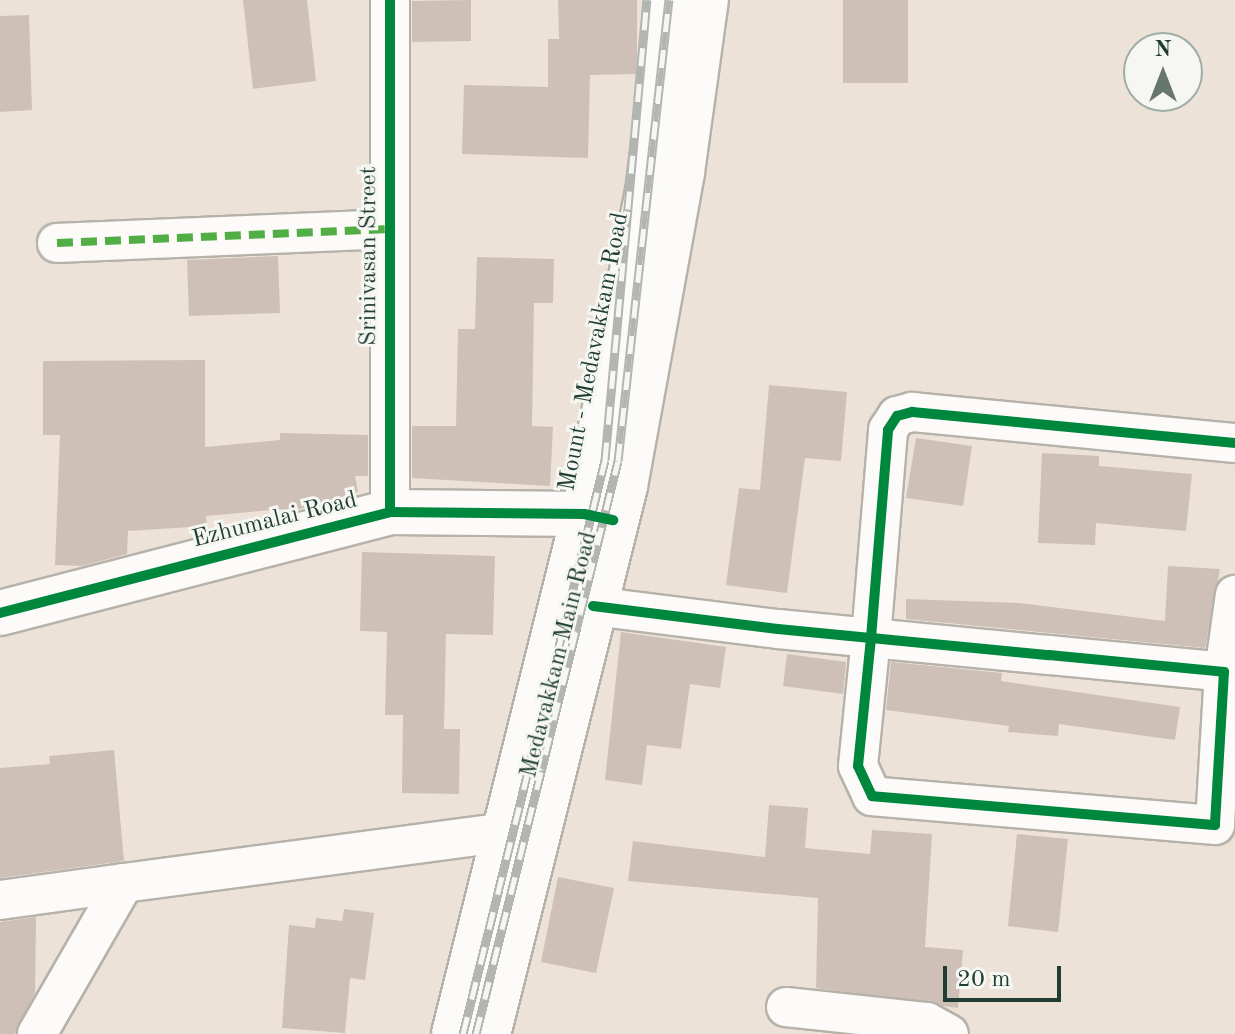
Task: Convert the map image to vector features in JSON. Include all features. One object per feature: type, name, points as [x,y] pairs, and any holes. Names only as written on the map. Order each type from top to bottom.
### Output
[{"type":"main road","name":"Mount - Medavakkam Road","points":[[454,1034],[504,832],[598,517],[648,192],[672,0]]},
{"type":"main road","name":"Medavakkam Main Road","points":[[488,1034],[593,606],[598,517],[625,486],[679,188],[706,0]]},
{"type":"main road","name":"Ezhumalai Road","points":[[0,613],[390,512],[598,517]]},
{"type":"street","name":"Srinivasan Street","points":[[390,0],[390,512]]},
{"type":"street","points":[[57,243],[390,229]]},
{"type":"street","points":[[1235,443],[912,412],[897,416],[888,430],[858,766],[872,796],[1215,825],[1228,739],[1224,672],[1235,595]]},
{"type":"street","points":[[593,606],[871,638],[1224,672]]},
{"type":"street","points":[[0,900],[504,832]]},
{"type":"street","points":[[37,1034],[124,883]]},
{"type":"street","points":[[786,1007],[927,1022],[949,1034]]},
{"type":"building","points":[[243,0],[307,0],[316,81],[253,89]]},
{"type":"building","points":[[471,0],[471,41],[412,42],[412,1]]},
{"type":"building","points":[[558,0],[637,0],[637,74],[590,75],[588,158],[462,154],[464,85],[548,87],[548,39],[559,39]]},
{"type":"building","points":[[843,0],[908,0],[908,83],[843,83]]},
{"type":"building","points":[[29,15],[32,110],[0,112],[0,16]]},
{"type":"building","points":[[278,256],[280,313],[189,316],[187,260]]},
{"type":"building","points":[[477,257],[554,259],[553,303],[534,303],[532,426],[553,427],[550,486],[412,478],[412,426],[456,426],[458,329],[475,329]]},
{"type":"building","points":[[205,360],[205,447],[280,440],[280,433],[368,435],[368,476],[355,476],[358,492],[282,514],[282,509],[206,516],[207,526],[128,531],[127,554],[82,566],[55,565],[60,435],[43,435],[43,361]]},
{"type":"building","points":[[769,385],[847,392],[841,461],[805,458],[787,593],[726,585],[739,488],[760,490]]},
{"type":"building","points":[[916,438],[972,446],[963,506],[906,498]]},
{"type":"building","points":[[1042,453],[1099,456],[1099,466],[1192,474],[1186,531],[1096,523],[1095,545],[1038,543]]},
{"type":"building","points":[[362,552],[495,556],[493,635],[446,634],[444,729],[460,729],[459,794],[402,793],[403,715],[385,715],[387,632],[360,631]]},
{"type":"building","points":[[1168,566],[1220,569],[1205,648],[906,619],[906,599],[1019,603],[1165,621]]},
{"type":"building","points":[[621,632],[726,647],[720,688],[690,684],[681,749],[647,745],[642,785],[605,780]]},
{"type":"building","points":[[787,654],[846,662],[843,694],[783,686]]},
{"type":"building","points":[[891,662],[1002,673],[1001,681],[1180,707],[1175,740],[1059,724],[1058,736],[1008,732],[1009,726],[886,710]]},
{"type":"building","points":[[114,750],[124,861],[0,878],[0,768],[50,764],[49,756]]},
{"type":"building","points":[[769,805],[808,808],[805,848],[870,854],[872,830],[932,834],[925,947],[963,950],[958,1008],[816,988],[818,898],[628,881],[633,841],[765,857]]},
{"type":"building","points":[[1017,834],[1068,839],[1058,932],[1008,926]]},
{"type":"building","points":[[558,877],[614,888],[596,973],[541,962]]},
{"type":"building","points":[[344,909],[374,913],[365,980],[350,978],[345,1033],[282,1028],[289,925],[315,928],[316,918],[342,921]]},
{"type":"building","points":[[36,917],[35,993],[15,1034],[0,1034],[0,922]]},
{"type":"railway","points":[[463,1034],[605,460],[647,0]]},
{"type":"railway","points":[[476,1034],[618,461],[669,0]]},
{"type":"marked path","points":[[57,243],[390,229]]},
{"type":"cycle path","points":[[390,0],[390,512]]},
{"type":"cycle path","points":[[593,606],[778,629],[871,638],[1049,655],[1224,672],[1215,825],[872,796],[858,766],[871,638],[888,430],[897,416],[912,412],[1235,443]]},
{"type":"cycle path","points":[[0,613],[390,512],[584,514],[613,520]]}]
